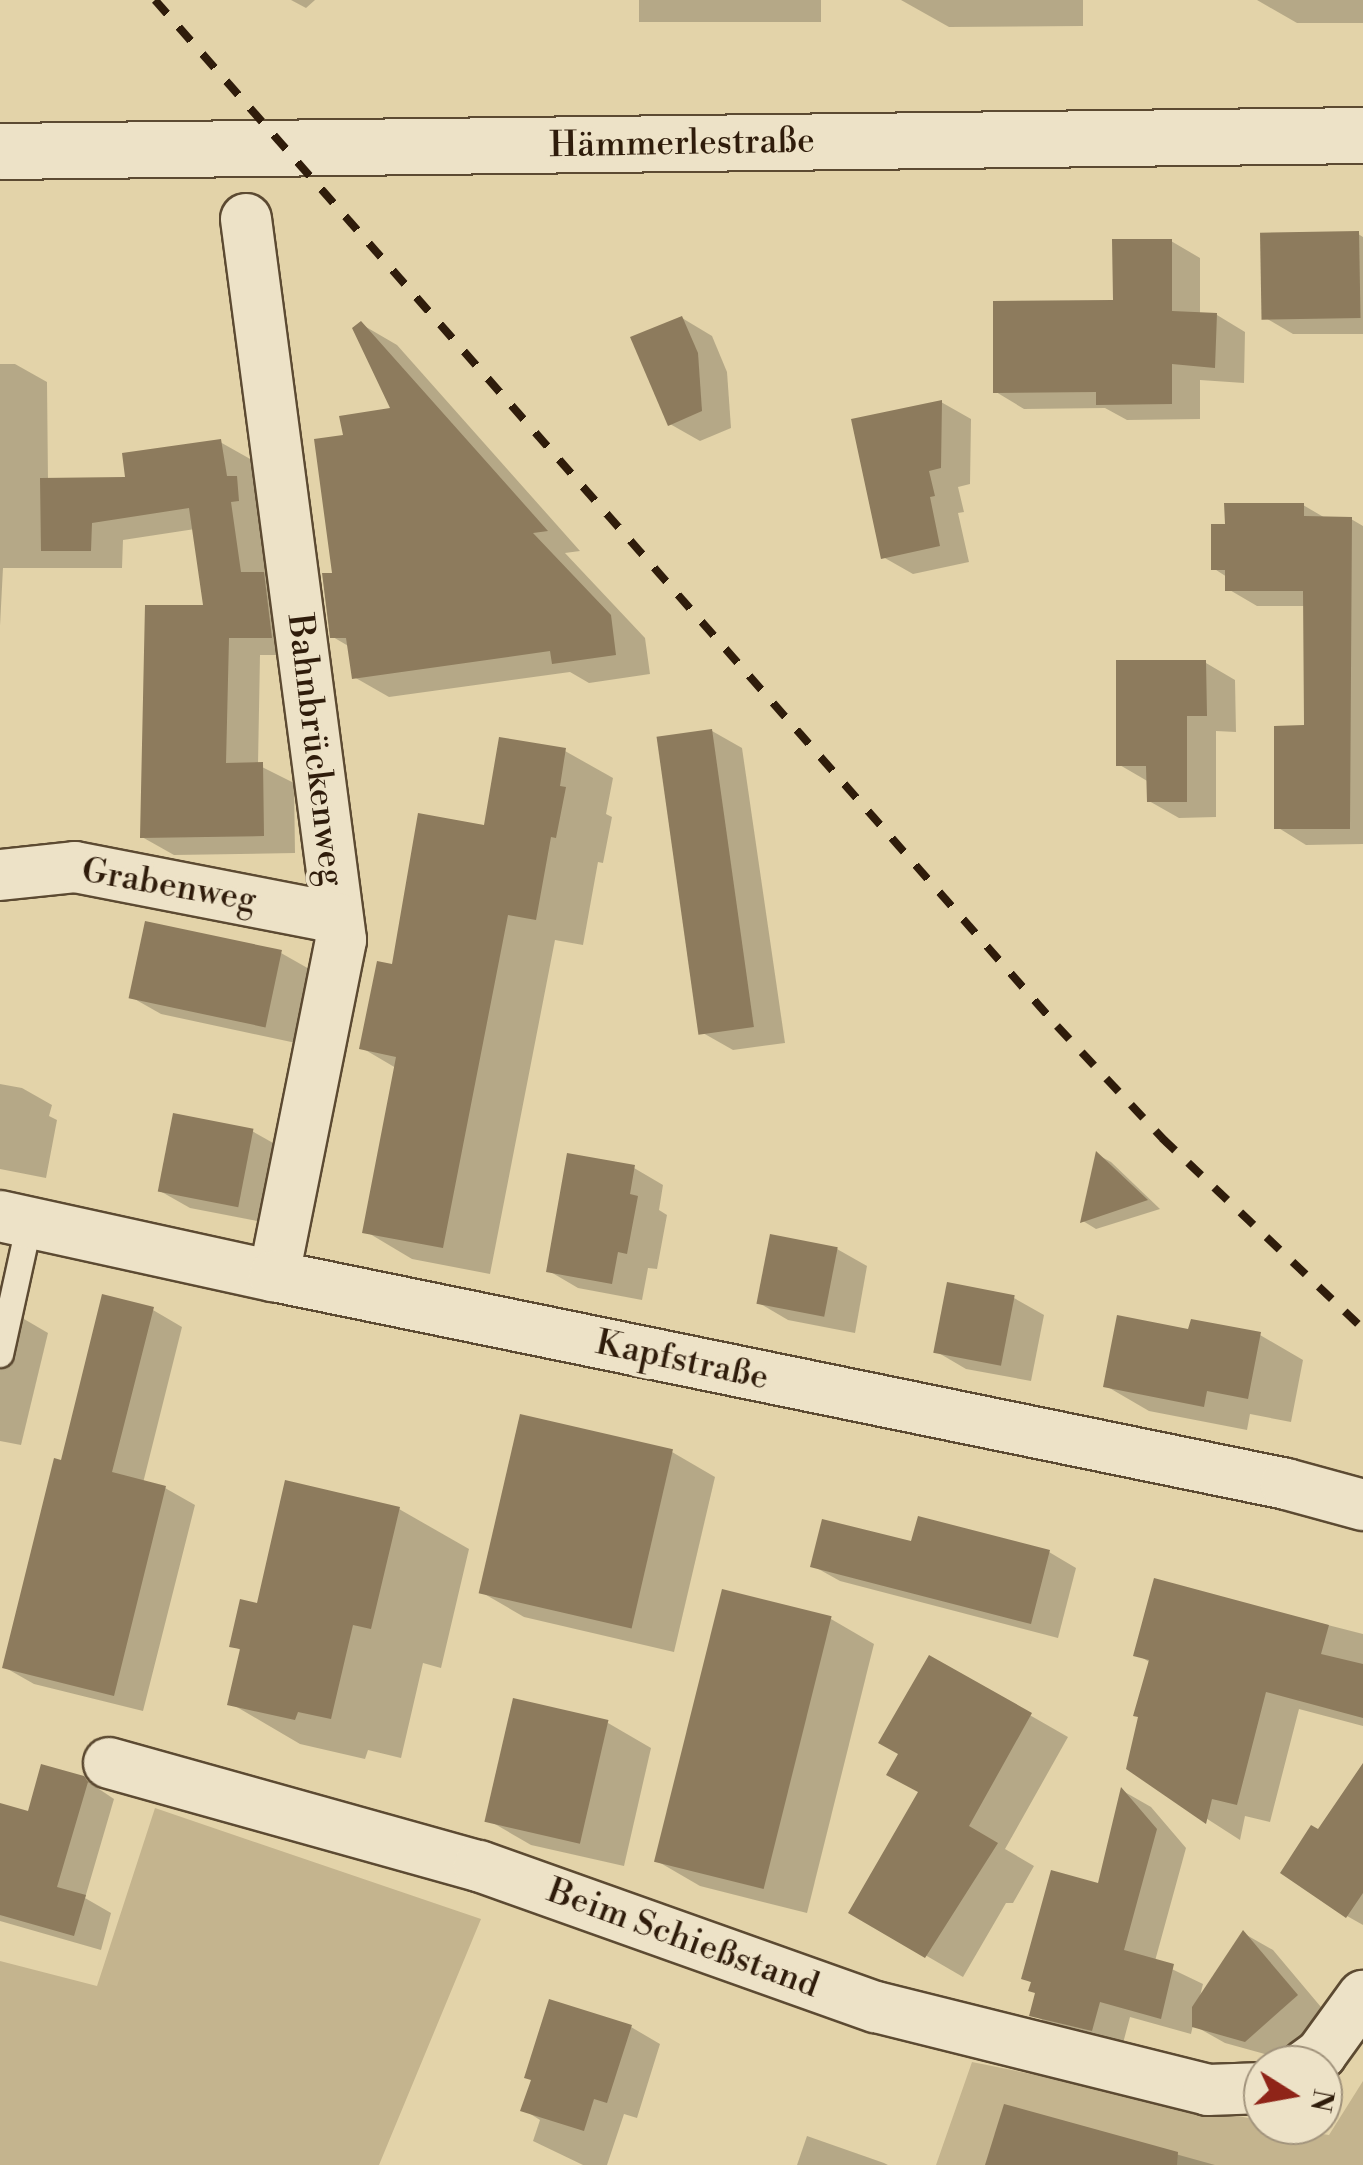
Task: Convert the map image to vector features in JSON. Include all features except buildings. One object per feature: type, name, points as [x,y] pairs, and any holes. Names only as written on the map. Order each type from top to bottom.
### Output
[{"type":"street","name":"Hämmerlestraße","points":[[0,151],[1363,136]]},
{"type":"street","name":"Bahnbrückenweg","points":[[246,219],[341,940],[274,1276]]},
{"type":"street","name":"Grabenweg","points":[[0,875],[75,866],[337,918]]},
{"type":"street","name":"Kapfstraße","points":[[14,1219],[1286,1484],[1363,1505]]},
{"type":"street","name":"Beim Schießstand","points":[[108,1763],[479,1866],[876,2007],[1208,2090],[1243,2089]]},
{"type":"street","points":[[1328,2045],[1363,1996]]},
{"type":"lane","points":[[0,1354],[14,1219]]},
{"type":"shaded area","points":[[155,1808],[481,1919],[379,2165],[0,2165],[0,1961],[97,1986]]},
{"type":"shaded area","points":[[972,2062],[1243,2117],[1243,2145],[1343,2145],[1343,2113],[1363,2081],[1363,2165],[936,2165]]},
{"type":"railway","points":[[155,0],[1057,1026],[1162,1138],[1363,1329]]}]
